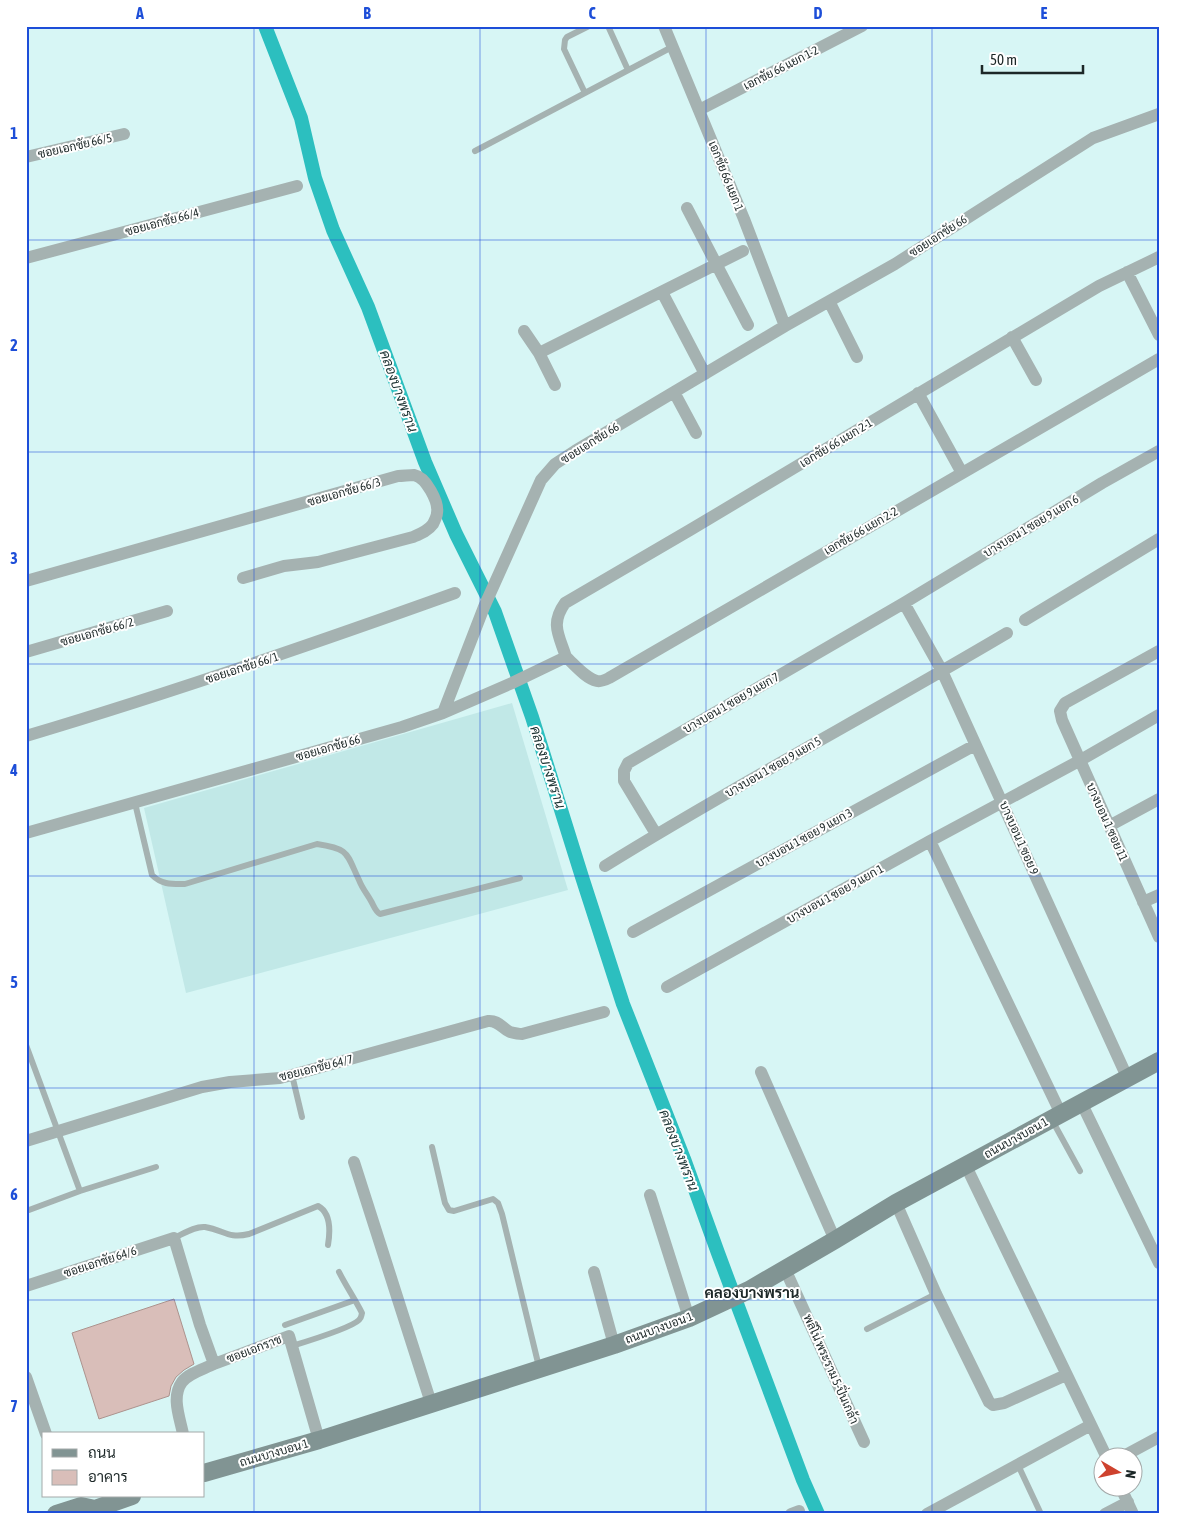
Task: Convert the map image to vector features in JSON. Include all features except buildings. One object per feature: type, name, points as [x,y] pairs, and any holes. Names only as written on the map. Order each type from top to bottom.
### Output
[{"type":"main road","name":"ถนนบางบอน 1","points":[[205,1473],[319,1440],[614,1345],[689,1318],[749,1290],[896,1203],[1159,1061]]},
{"type":"main road","points":[[75,1508],[122,1498]]},
{"type":"street","name":"เอกชัย 66 แยก 1","points":[[664,26],[786,326]]},
{"type":"street","name":"เอกชัย 66 แยก 1-2","points":[[699,110],[862,26]]},
{"type":"street","name":"ซอยเอกชัย 66","points":[[26,833],[402,727],[443,713],[484,607],[540,480],[555,464],[704,374],[895,264],[1093,138],[1159,114]]},
{"type":"street","name":"ซอยเอกชัย 66/5","points":[[26,157],[124,134]]},
{"type":"street","name":"ซอยเอกชัย 66/4","points":[[26,258],[297,186]]},
{"type":"street","points":[[687,208],[748,325]]},
{"type":"street","points":[[539,353],[743,251]]},
{"type":"street","name":"เอกชัย 66 แยก 2-1","points":[[566,657],[556,621],[559,611],[565,603],[1099,286],[1159,257]]},
{"type":"street","points":[[1127,272],[1159,336]]},
{"type":"street","points":[[662,292],[704,374]]},
{"type":"street","points":[[829,301],[857,356]]},
{"type":"street","points":[[524,331],[539,353],[555,385]]},
{"type":"street","points":[[1012,337],[1036,380]]},
{"type":"street","name":"เอกชัย 66 แยก 2-2","points":[[566,657],[596,681],[609,678],[1159,359]]},
{"type":"street","points":[[674,392],[696,433]]},
{"type":"street","points":[[918,393],[962,473]]},
{"type":"street","name":"บางบอน 1 ซอย 9 แยก 6","points":[[904,603],[1102,483],[1159,451]]},
{"type":"street","name":"ซอยเอกชัย 66/3","points":[[26,581],[398,476],[415,475],[421,478],[428,486],[436,502],[437,514],[433,524],[427,530],[413,537],[318,562],[284,566],[243,578]]},
{"type":"street","points":[[1025,620],[1159,539]]},
{"type":"street","name":"ซอยเอกชัย 66/1","points":[[26,736],[268,659],[455,593]]},
{"type":"street","name":"บางบอน 1 ซอย 9","points":[[904,603],[942,671],[1128,1077]]},
{"type":"street","name":"บางบอน 1 ซอย 9 แยก 7","points":[[656,834],[624,781],[624,771],[628,763],[904,603]]},
{"type":"street","name":"ซอยเอกชัย 66/2","points":[[26,652],[167,612]]},
{"type":"street","name":"บางบอน 1 ซอย 9 แยก 5","points":[[605,866],[656,834],[1007,633]]},
{"type":"street","name":"บางบอน 1 ซอย 11","points":[[1159,651],[1065,703],[1060,711],[1062,720],[1159,937]]},
{"type":"street","points":[[443,713],[566,657]]},
{"type":"street","name":"บางบอน 1 ซอย 9 แยก 1","points":[[667,987],[930,841],[1080,761],[1159,715]]},
{"type":"street","name":"บางบอน 1 ซอย 9 แยก 3","points":[[633,932],[975,745]]},
{"type":"street","points":[[1109,826],[1159,799]]},
{"type":"street","points":[[930,841],[1056,1116]]},
{"type":"street","points":[[1143,902],[1159,895]]},
{"type":"street","name":"ซอยเอกชัย 64/7","points":[[26,1141],[202,1087],[230,1082],[292,1076],[488,1021],[497,1022],[510,1032],[522,1034],[604,1012]]},
{"type":"street","points":[[761,1072],[835,1240]]},
{"type":"street","points":[[1081,1102],[1159,1263]]},
{"type":"street","points":[[354,1162],[431,1403]]},
{"type":"street","points":[[966,1166],[1102,1448]]},
{"type":"street","points":[[650,1195],[689,1318]]},
{"type":"street","points":[[896,1203],[936,1294],[989,1402],[993,1405],[1004,1403],[1066,1375]]},
{"type":"street","name":"ซอยเอกชัย 64/6","points":[[26,1286],[174,1238]]},
{"type":"street","name":"ซอยเอกราช","points":[[174,1238],[197,1317],[214,1364],[289,1336],[319,1440]]},
{"type":"street","name":"พลีโน่ พระราม 5-ปิ่นเกล้า","points":[[785,1268],[864,1442]]},
{"type":"street","points":[[594,1272],[614,1345]]},
{"type":"street","points":[[184,1432],[177,1403],[178,1391],[182,1382],[191,1375],[214,1364]]},
{"type":"street","points":[[26,1377],[45,1432]]},
{"type":"street","points":[[927,1514],[1091,1425]]},
{"type":"street","points":[[1139,1448],[1159,1437]]},
{"type":"street","points":[[1105,1514],[1131,1508]]},
{"type":"lane","points":[[585,93],[564,49],[567,37],[590,26]]},
{"type":"lane","points":[[608,26],[628,70]]},
{"type":"lane","points":[[475,151],[672,47]]},
{"type":"lane","points":[[135,803],[152,875],[167,884],[185,884],[317,844],[336,848],[349,856],[363,890],[380,914],[520,878]]},
{"type":"lane","points":[[26,1045],[80,1191]]},
{"type":"lane","points":[[292,1076],[302,1117]]},
{"type":"lane","points":[[1056,1116],[1080,1171]]},
{"type":"lane","points":[[432,1147],[445,1203],[449,1210],[454,1211],[492,1199],[498,1203],[539,1369]]},
{"type":"lane","points":[[29,1210],[80,1191],[156,1167]]},
{"type":"lane","points":[[174,1238],[199,1228],[206,1228],[228,1235],[249,1234],[318,1206],[323,1210],[328,1223],[330,1232],[328,1246]]},
{"type":"lane","points":[[292,1346],[358,1321],[362,1313],[339,1272]]},
{"type":"lane","points":[[867,1329],[936,1294]]},
{"type":"lane","points":[[286,1325],[355,1300]]},
{"type":"lane","points":[[1018,1465],[1041,1514]]},
{"type":"shaded area","points":[[512,703],[568,890],[186,993],[144,808]]},
{"type":"waterway","name":"คลองบางพราน","points":[[265,26],[301,118],[315,178],[333,230],[368,307],[425,462],[456,534],[495,612],[532,717],[623,1004],[684,1159],[803,1480],[818,1514]]},
{"type":"district","name":"คลองบางพราน","points":[[752,1293]]}]
